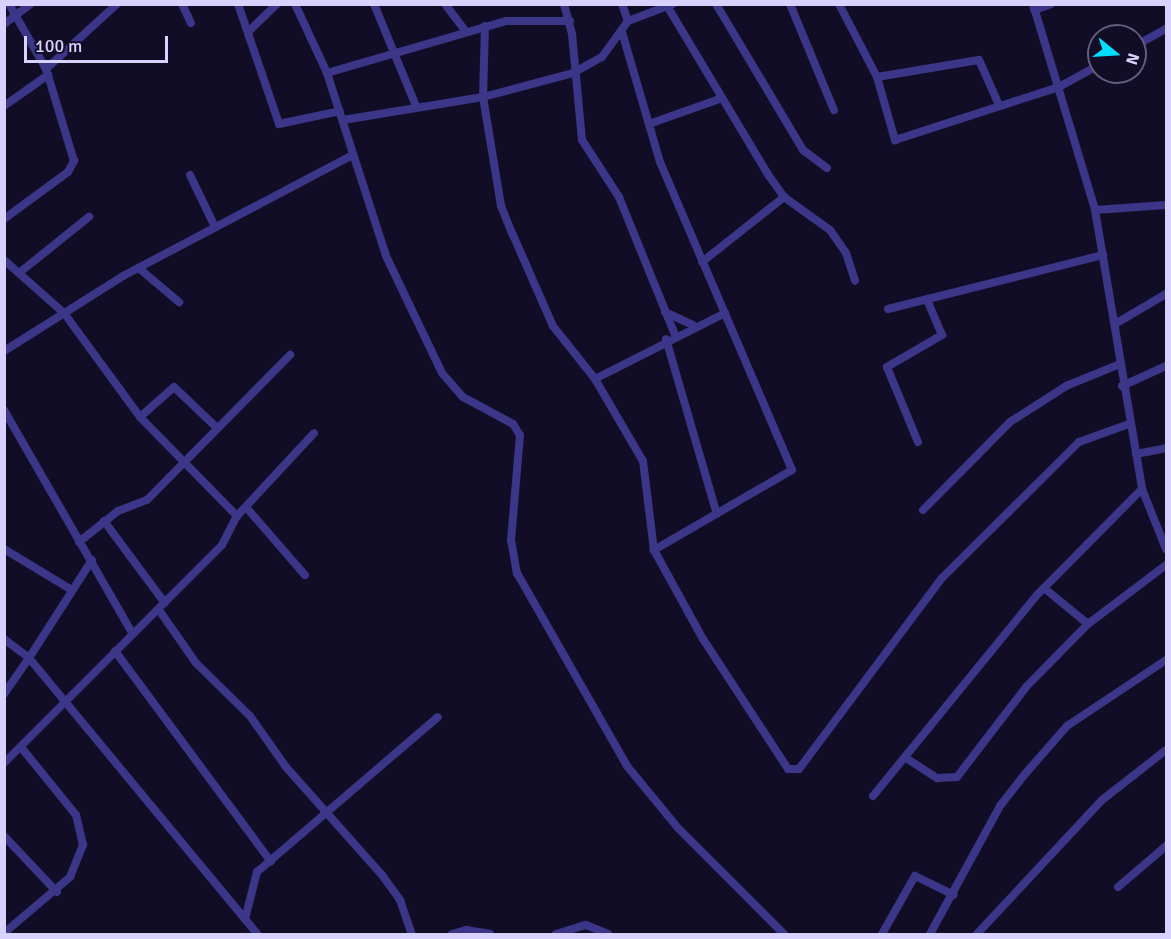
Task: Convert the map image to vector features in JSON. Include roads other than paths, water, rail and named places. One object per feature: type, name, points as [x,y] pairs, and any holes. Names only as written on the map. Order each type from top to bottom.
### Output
[{"type":"street","points":[[4,219],[73,165],[47,72],[9,4]]},
{"type":"street","points":[[4,24],[31,4]]},
{"type":"street","points":[[4,106],[47,72],[117,4]]},
{"type":"street","points":[[182,4],[191,23]]},
{"type":"street","points":[[238,4],[279,124],[483,97],[573,73],[602,57],[628,21],[669,5],[722,98],[784,197],[830,230],[846,253],[855,281]]},
{"type":"street","points":[[249,31],[277,4]]},
{"type":"street","points":[[296,4],[327,73],[351,156],[386,256],[442,373],[463,397],[513,424],[520,435],[511,540],[517,573],[537,611],[582,680],[627,766],[678,828],[784,934]]},
{"type":"street","points":[[374,4],[416,106]]},
{"type":"street","points":[[445,4],[466,32]]},
{"type":"street","points":[[564,4],[570,21],[573,73],[582,140],[619,197],[675,335]]},
{"type":"street","points":[[622,4],[628,21]]},
{"type":"street","points":[[716,4],[803,150],[827,168]]},
{"type":"street","points":[[790,4],[834,110]]},
{"type":"street","points":[[839,4],[877,77],[895,140],[1059,87],[1087,72]]},
{"type":"street","points":[[1051,4],[1033,7],[1095,210],[1115,324],[1122,386],[1142,489],[1167,549]]},
{"type":"street","points":[[327,73],[397,56],[485,26],[526,18],[570,21]]},
{"type":"street","points":[[485,26],[483,97],[501,206],[513,235],[553,326],[595,379],[644,461],[654,550],[703,639],[794,771],[942,578],[1079,442],[1129,424]]},
{"type":"street","points":[[1147,40],[1167,29]]},
{"type":"street","points":[[622,32],[649,124],[702,262],[792,470],[654,550]]},
{"type":"street","points":[[877,77],[979,60],[999,105]]},
{"type":"street","points":[[649,124],[722,98]]},
{"type":"street","points":[[4,351],[64,313],[215,227],[351,156]]},
{"type":"street","points":[[190,175],[215,227]]},
{"type":"street","points":[[702,262],[784,197]]},
{"type":"street","points":[[1095,210],[1167,205]]},
{"type":"street","points":[[19,273],[89,217]]},
{"type":"street","points":[[888,309],[1103,255]]},
{"type":"street","points":[[4,260],[64,313],[140,417],[237,516]]},
{"type":"street","points":[[141,270],[179,302]]},
{"type":"street","points":[[1115,324],[1167,294]]},
{"type":"street","points":[[918,442],[887,367],[942,335],[927,299]]},
{"type":"street","points":[[665,312],[693,325]]},
{"type":"street","points":[[595,379],[693,325],[725,312]]},
{"type":"street","points":[[666,339],[717,514]]},
{"type":"street","points":[[79,542],[104,521],[141,504],[290,355]]},
{"type":"street","points":[[923,510],[1010,422],[1066,386],[1120,364]]},
{"type":"street","points":[[1122,386],[1167,366]]},
{"type":"street","points":[[140,417],[171,386],[217,428]]},
{"type":"street","points":[[4,410],[133,634]]},
{"type":"street","points":[[4,763],[67,704],[115,651],[162,607],[233,534],[237,516],[314,433]]},
{"type":"street","points":[[1136,454],[1167,448]]},
{"type":"street","points":[[873,796],[1044,588],[1142,489]]},
{"type":"street","points":[[246,507],[305,575]]},
{"type":"street","points":[[104,521],[162,607],[196,663],[250,716],[324,812],[382,874],[400,900],[409,933]]},
{"type":"street","points":[[4,549],[72,590]]},
{"type":"street","points":[[4,694],[92,560]]},
{"type":"street","points":[[906,758],[938,778],[957,777],[1026,687],[1088,624],[1167,565]]},
{"type":"street","points":[[1044,588],[1088,624]]},
{"type":"street","points":[[4,639],[29,658],[257,934]]},
{"type":"street","points":[[115,651],[271,862]]},
{"type":"street","points":[[930,934],[954,896],[1000,806],[1067,726],[1167,660]]},
{"type":"street","points":[[245,919],[252,881],[324,812],[438,717]]},
{"type":"street","points":[[4,933],[57,892],[82,854],[83,832],[76,815],[21,747]]},
{"type":"street","points":[[977,934],[1102,800],[1167,750]]},
{"type":"street","points":[[4,836],[57,892]]},
{"type":"street","points":[[1118,887],[1167,846]]},
{"type":"street","points":[[882,934],[915,876],[954,896]]},
{"type":"street","points":[[556,934],[586,925],[608,934]]},
{"type":"street","points":[[452,934],[466,930],[490,934]]}]
